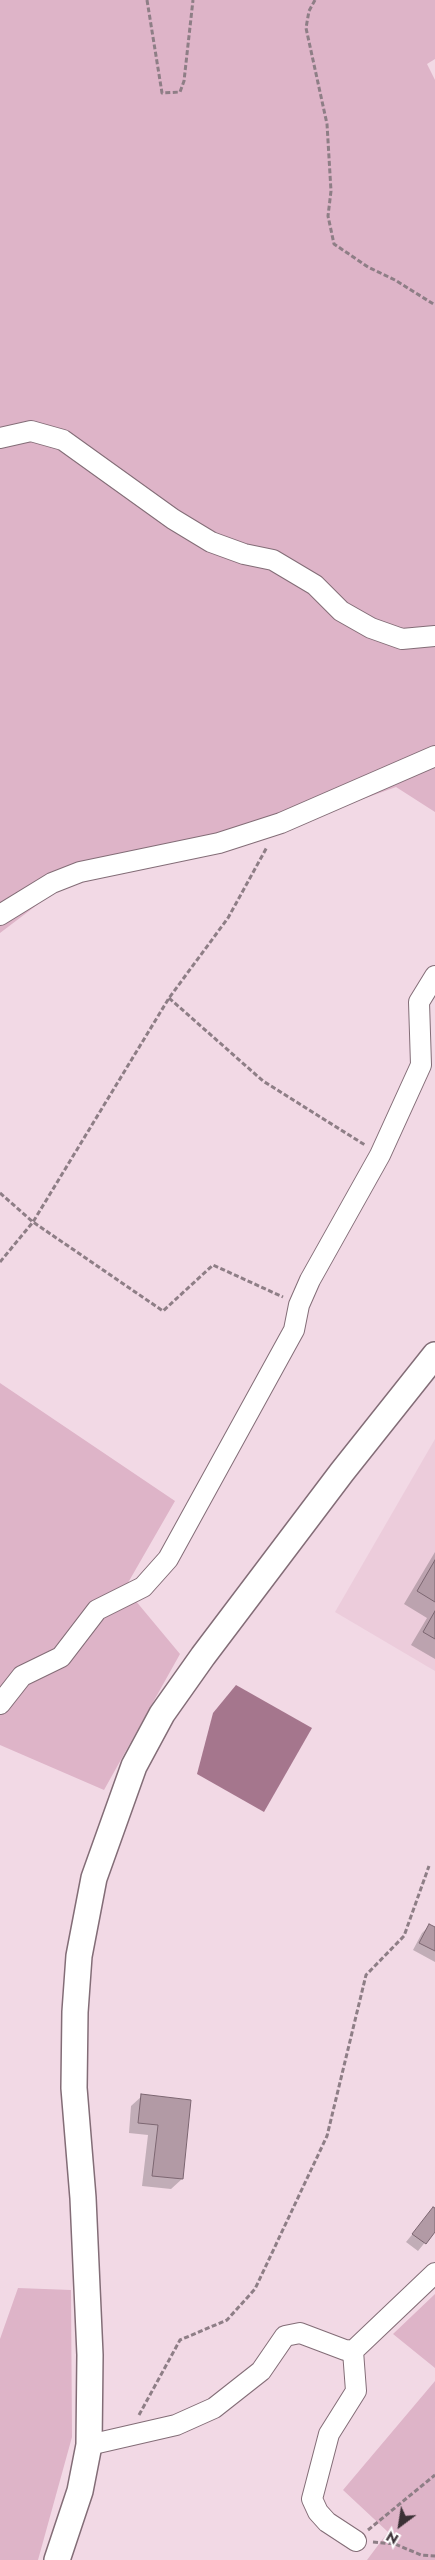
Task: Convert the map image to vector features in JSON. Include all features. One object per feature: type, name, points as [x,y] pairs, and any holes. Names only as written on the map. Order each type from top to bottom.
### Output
[{"type":"street","points":[[0,438],[31,431],[63,440],[173,519],[211,542],[244,554],[274,560],[315,584],[341,610],[371,628],[402,639],[435,636]]},
{"type":"street","points":[[0,915],[52,883],[80,872],[219,843],[281,823],[435,756]]},
{"type":"street","points":[[0,1704],[22,1676],[61,1658],[97,1610],[142,1587],[168,1559],[294,1330],[299,1305],[310,1280],[380,1155],[421,1065],[419,1002],[435,976]]},
{"type":"street","points":[[57,2560],[80,2491],[89,2445],[89,2346],[83,2198],[74,2088],[75,2012],[79,1956],[94,1878],[134,1766],[162,1714],[203,1656],[336,1480],[435,1355]]},
{"type":"street","points":[[353,2351],[435,2273]]},
{"type":"street","points":[[89,2445],[176,2425],[214,2408],[261,2371],[285,2336],[300,2333],[345,2350],[353,2351]]},
{"type":"street","points":[[353,2351],[356,2391],[329,2434],[312,2499],[318,2512],[327,2522],[356,2541]]},
{"type":"path","points":[[147,0],[162,93],[180,92],[184,81],[193,0]]},
{"type":"path","points":[[316,0],[309,11],[306,28],[327,124],[331,190],[328,216],[334,244],[368,267],[395,280],[435,305]]},
{"type":"path","points":[[0,1262],[33,1222],[169,998],[228,918],[281,823]]},
{"type":"path","points":[[169,998],[264,1081],[380,1155]]},
{"type":"path","points":[[0,1193],[33,1222],[163,1311],[213,1264],[299,1305]]},
{"type":"path","points":[[126,2438],[180,2340],[227,2320],[255,2289],[327,2136],[366,1975],[404,1936],[430,1866]]},
{"type":"path","points":[[356,2541],[435,2475]]},
{"type":"path","points":[[356,2541],[395,2544],[421,2555],[435,2556]]},
{"type":"shaded area","points":[[0,0],[435,0],[435,59],[427,64],[435,80],[435,812],[396,787],[258,837],[58,889],[0,933]]},
{"type":"shaded area","points":[[0,1383],[175,1501],[125,1588],[180,1654],[104,1790],[0,1745]]},
{"type":"shaded area","points":[[435,1439],[435,1671],[335,1612]]},
{"type":"shaded area","points":[[236,1685],[312,1728],[264,1812],[197,1774],[213,1713]]},
{"type":"shaded area","points":[[18,2288],[71,2290],[72,2437],[38,2560],[0,2560],[0,2339]]},
{"type":"shaded area","points":[[435,2294],[435,2368],[393,2334]]},
{"type":"shaded area","points":[[435,2381],[435,2560],[367,2560],[388,2532],[343,2490]]},
{"type":"building","points":[[435,1560],[435,1602],[417,1591]]},
{"type":"building","points":[[435,1611],[435,1639],[423,1632]]},
{"type":"building","points":[[429,1924],[435,1927],[435,1951],[419,1943]]},
{"type":"building","points":[[141,2094],[191,2100],[183,2179],[152,2176],[158,2125],[138,2123]]},
{"type":"building","points":[[433,2207],[435,2208],[435,2232],[426,2244],[412,2234]]}]
